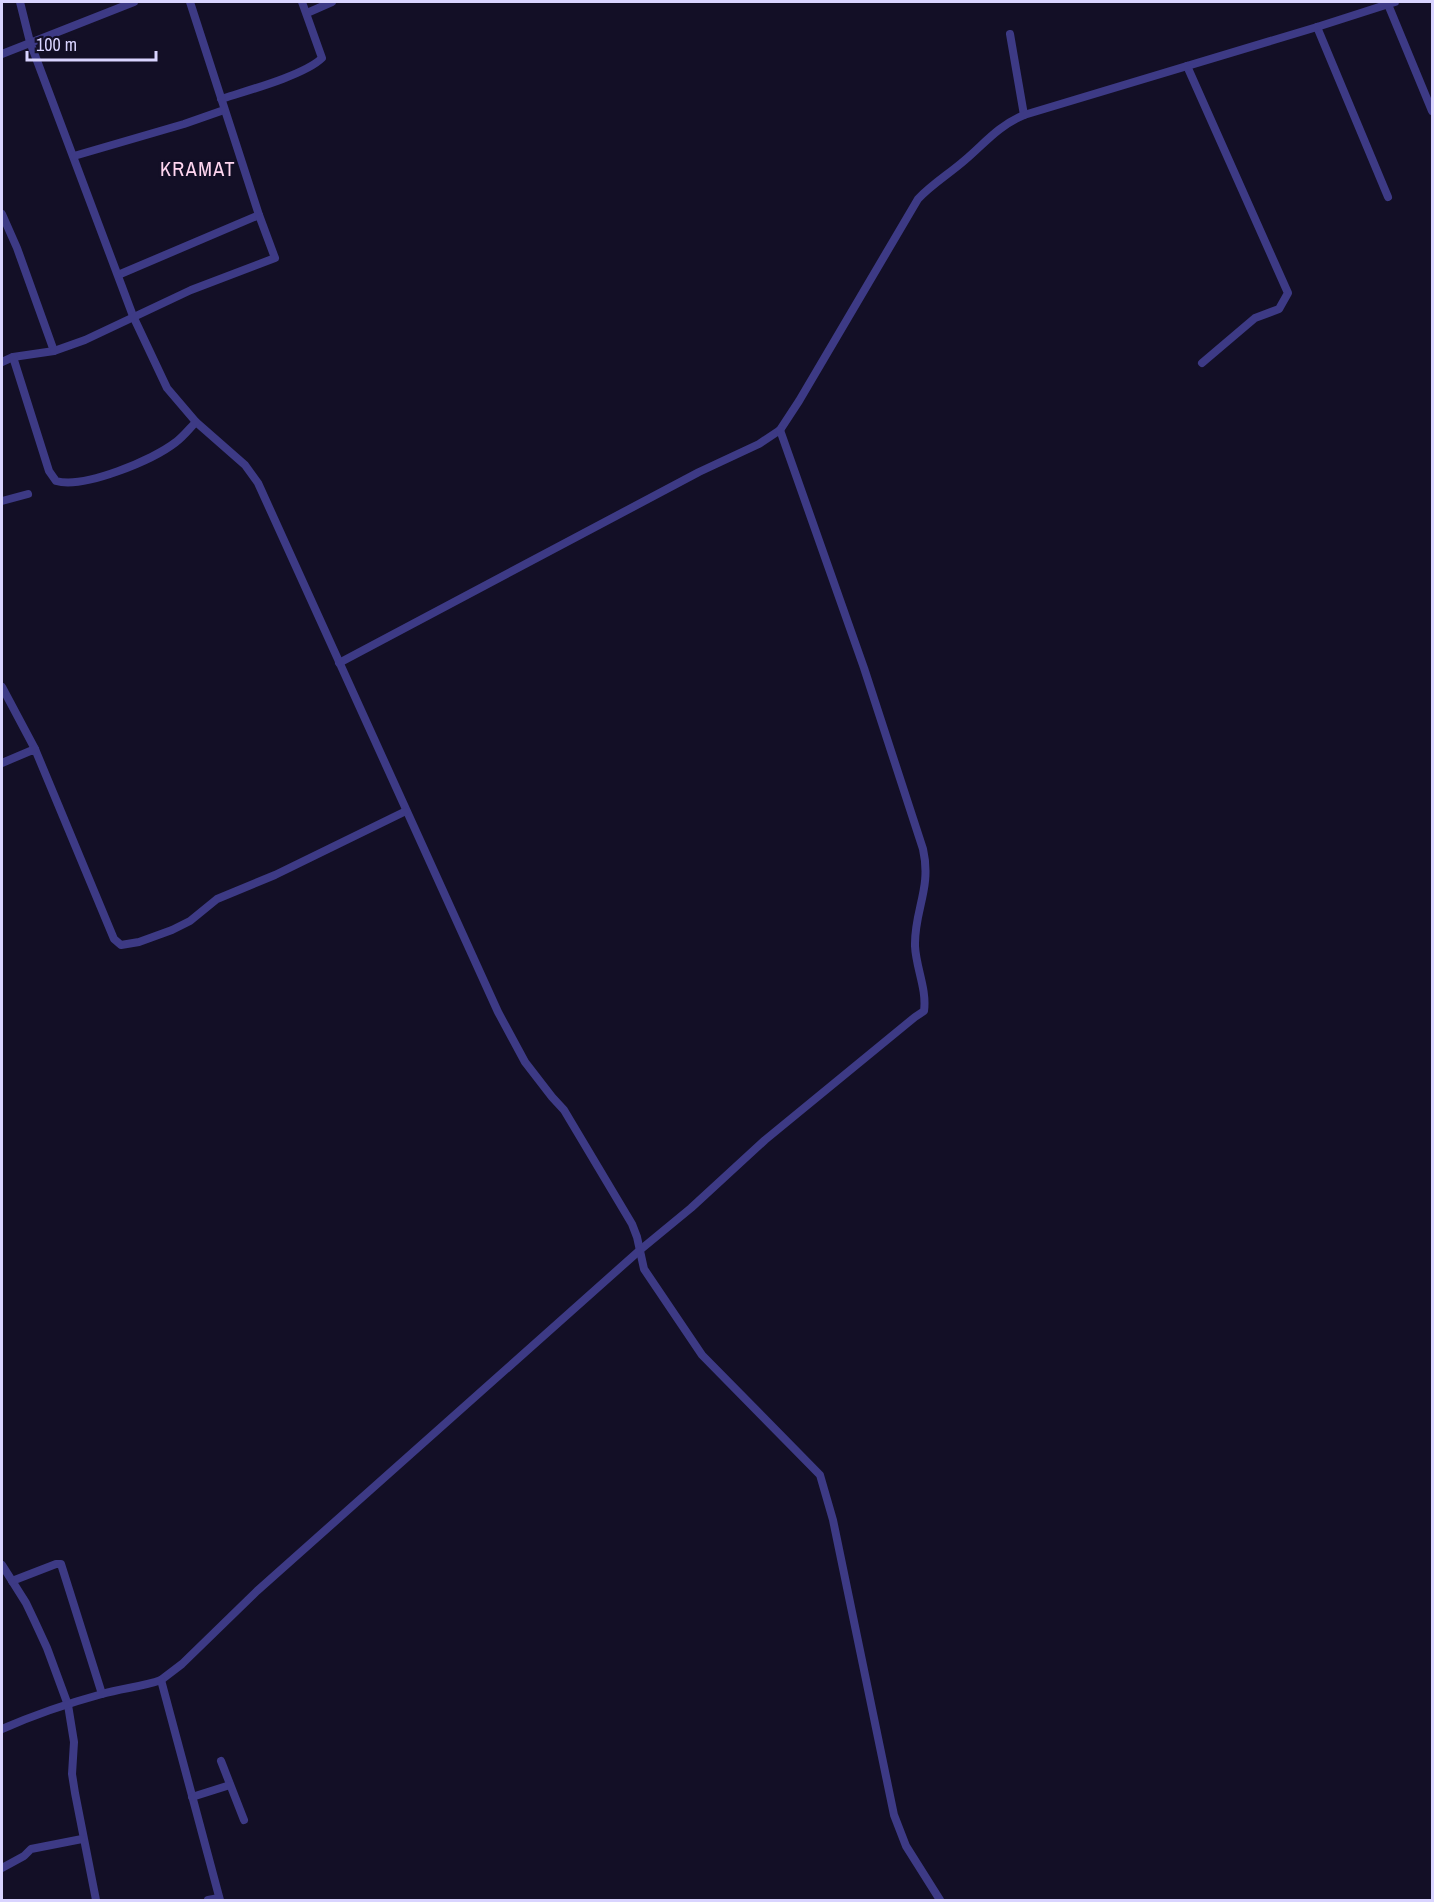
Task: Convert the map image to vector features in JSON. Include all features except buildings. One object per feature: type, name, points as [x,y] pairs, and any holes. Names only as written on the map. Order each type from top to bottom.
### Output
[{"type":"street","points":[[20,2],[30,42],[133,316],[167,388],[196,422],[245,465],[258,483],[498,1012],[519,1052],[538,1081],[564,1110],[632,1224],[644,1269],[649,1278],[702,1355],[820,1476],[833,1520],[894,1815],[910,1853],[940,1900]]},
{"type":"street","points":[[2,54],[134,2]]},
{"type":"street","points":[[2,362],[13,357],[54,351],[85,340],[133,316],[225,276],[274,259],[190,2]]},
{"type":"street","points":[[221,99],[272,83],[322,58],[302,2]]},
{"type":"street","points":[[307,13],[332,2]]},
{"type":"street","points":[[339,663],[699,472],[759,444],[780,430],[918,199],[965,160],[995,131],[1024,115],[1317,27],[1390,2],[1432,111]]},
{"type":"street","points":[[1317,27],[1388,198]]},
{"type":"street","points":[[1010,34],[1024,115]]},
{"type":"street","points":[[1187,66],[1288,293],[1279,309],[1255,318],[1202,363]]},
{"type":"street","points":[[74,156],[224,110]]},
{"type":"street","points":[[2,214],[17,248],[54,351]]},
{"type":"street","points":[[118,275],[259,215]]},
{"type":"street","points":[[13,357],[49,471],[56,482],[81,481],[116,472],[158,454],[177,442],[196,422]]},
{"type":"street","points":[[2,1729],[102,1694],[161,1680],[182,1664],[257,1591],[782,1125],[924,1011],[926,999],[915,944],[917,922],[925,889],[926,867],[923,849],[864,668],[780,430]]},
{"type":"street","points":[[2,501],[28,494]]},
{"type":"street","points":[[2,687],[34,749],[114,939],[121,945],[139,942],[172,930],[190,921],[217,899],[275,874],[406,811]]},
{"type":"street","points":[[2,763],[34,749]]},
{"type":"street","points":[[12,1581],[61,1564],[102,1694]]},
{"type":"street","points":[[2,1565],[26,1603],[47,1648],[68,1706],[75,1751],[73,1782],[82,1839],[96,1900]]},
{"type":"street","points":[[161,1680],[219,1899],[208,1900]]},
{"type":"street","points":[[221,1761],[244,1820]]},
{"type":"street","points":[[192,1797],[230,1785]]},
{"type":"street","points":[[2,1868],[24,1856],[31,1849],[82,1839]]},
{"type":"district","name":"KRAMAT","points":[[198,169]]}]
